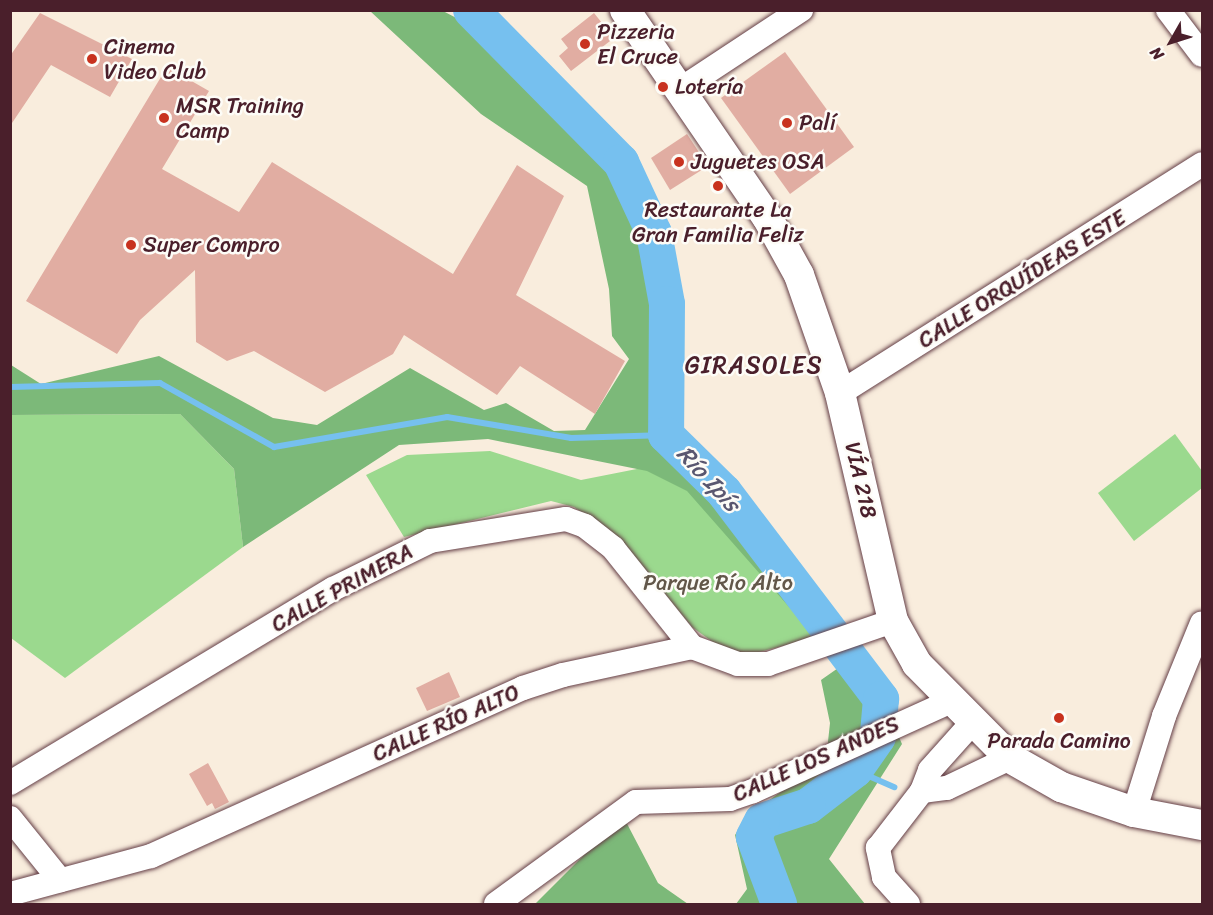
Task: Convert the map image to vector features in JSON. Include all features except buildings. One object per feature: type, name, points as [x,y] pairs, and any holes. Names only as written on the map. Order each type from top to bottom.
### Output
[{"type":"main road","name":"VÍA 218","points":[[625,10],[767,217],[799,275],[840,393],[893,621],[917,664],[972,723],[1010,758],[1061,787],[1134,812],[1203,825]]},
{"type":"street","points":[[681,89],[801,10]]},
{"type":"street","points":[[1168,10],[1203,55]]},
{"type":"street","name":"CALLE ORQUÍDEAS ESTE","points":[[840,393],[1203,164]]},
{"type":"street","name":"CALLE PRIMERA","points":[[10,783],[333,589],[430,541],[566,519],[585,526],[613,548],[692,647]]},
{"type":"street","points":[[692,647],[738,664],[768,664],[893,621]]},
{"type":"street","points":[[1134,812],[1164,716],[1203,623]]},
{"type":"street","name":"CALLE RÍO ALTO","points":[[10,894],[151,856],[523,688],[692,647]]},
{"type":"street","name":"CALLE LOS ANDES","points":[[496,904],[636,802],[730,799],[951,701]]},
{"type":"street","points":[[908,904],[884,877],[878,848],[922,790],[930,770],[972,723]]},
{"type":"street","points":[[922,790],[947,788],[1010,758]]},
{"type":"street","points":[[10,818],[60,880]]},
{"type":"green space","points":[[370,11],[443,11],[512,47],[621,162],[654,233],[667,304],[660,370],[679,437],[719,473],[799,583],[841,624],[811,632],[687,491],[647,471],[488,439],[399,445],[243,547],[234,469],[180,414],[11,415],[11,365],[41,384],[159,356],[273,418],[317,425],[410,368],[484,410],[506,403],[554,431],[585,430],[629,359],[612,336],[609,289],[587,186],[481,114]]},
{"type":"green space","points":[[180,414],[234,469],[243,547],[65,678],[11,638],[11,415]]},
{"type":"green space","points":[[1175,434],[1202,471],[1202,488],[1134,541],[1098,493]]},
{"type":"green space","name":"Parque Río Alto","points":[[490,451],[581,480],[652,466],[681,472],[822,636],[743,656],[717,645],[692,627],[619,538],[574,507],[551,501],[404,537],[366,475],[407,455]]},
{"type":"green space","points":[[861,652],[902,744],[829,859],[865,904],[736,904],[747,889],[735,835],[748,815],[826,760],[830,723],[821,680]]},
{"type":"green space","points":[[623,816],[658,883],[688,904],[535,904]]},
{"type":"waterway","name":"Río Ipís","points":[[471,10],[621,162],[654,233],[667,304],[666,435],[724,492],[881,699],[878,737],[855,770],[808,806],[762,821],[754,837],[779,904]]},
{"type":"waterway","points":[[10,387],[160,383],[274,447],[447,417],[571,438],[666,435]]},
{"type":"waterway","points":[[855,770],[894,787]]},
{"type":"place","name":"Pizzeria El Cruce","points":[[585,44]]},
{"type":"place","name":"Cinema Video Club","points":[[92,59]]},
{"type":"place","name":"Lotería","points":[[663,87]]},
{"type":"place","name":"MSR Training Camp","points":[[164,118]]},
{"type":"place","name":"Palí","points":[[787,123]]},
{"type":"place","name":"Juguetes OSA","points":[[679,162]]},
{"type":"place","name":"Restaurante La Gran Familia Feliz","points":[[718,186]]},
{"type":"place","name":"Super Compro","points":[[131,245]]},
{"type":"place","name":"Parada Camino","points":[[1059,718]]},
{"type":"district","name":"GIRASOLES","points":[[754,366]]}]
